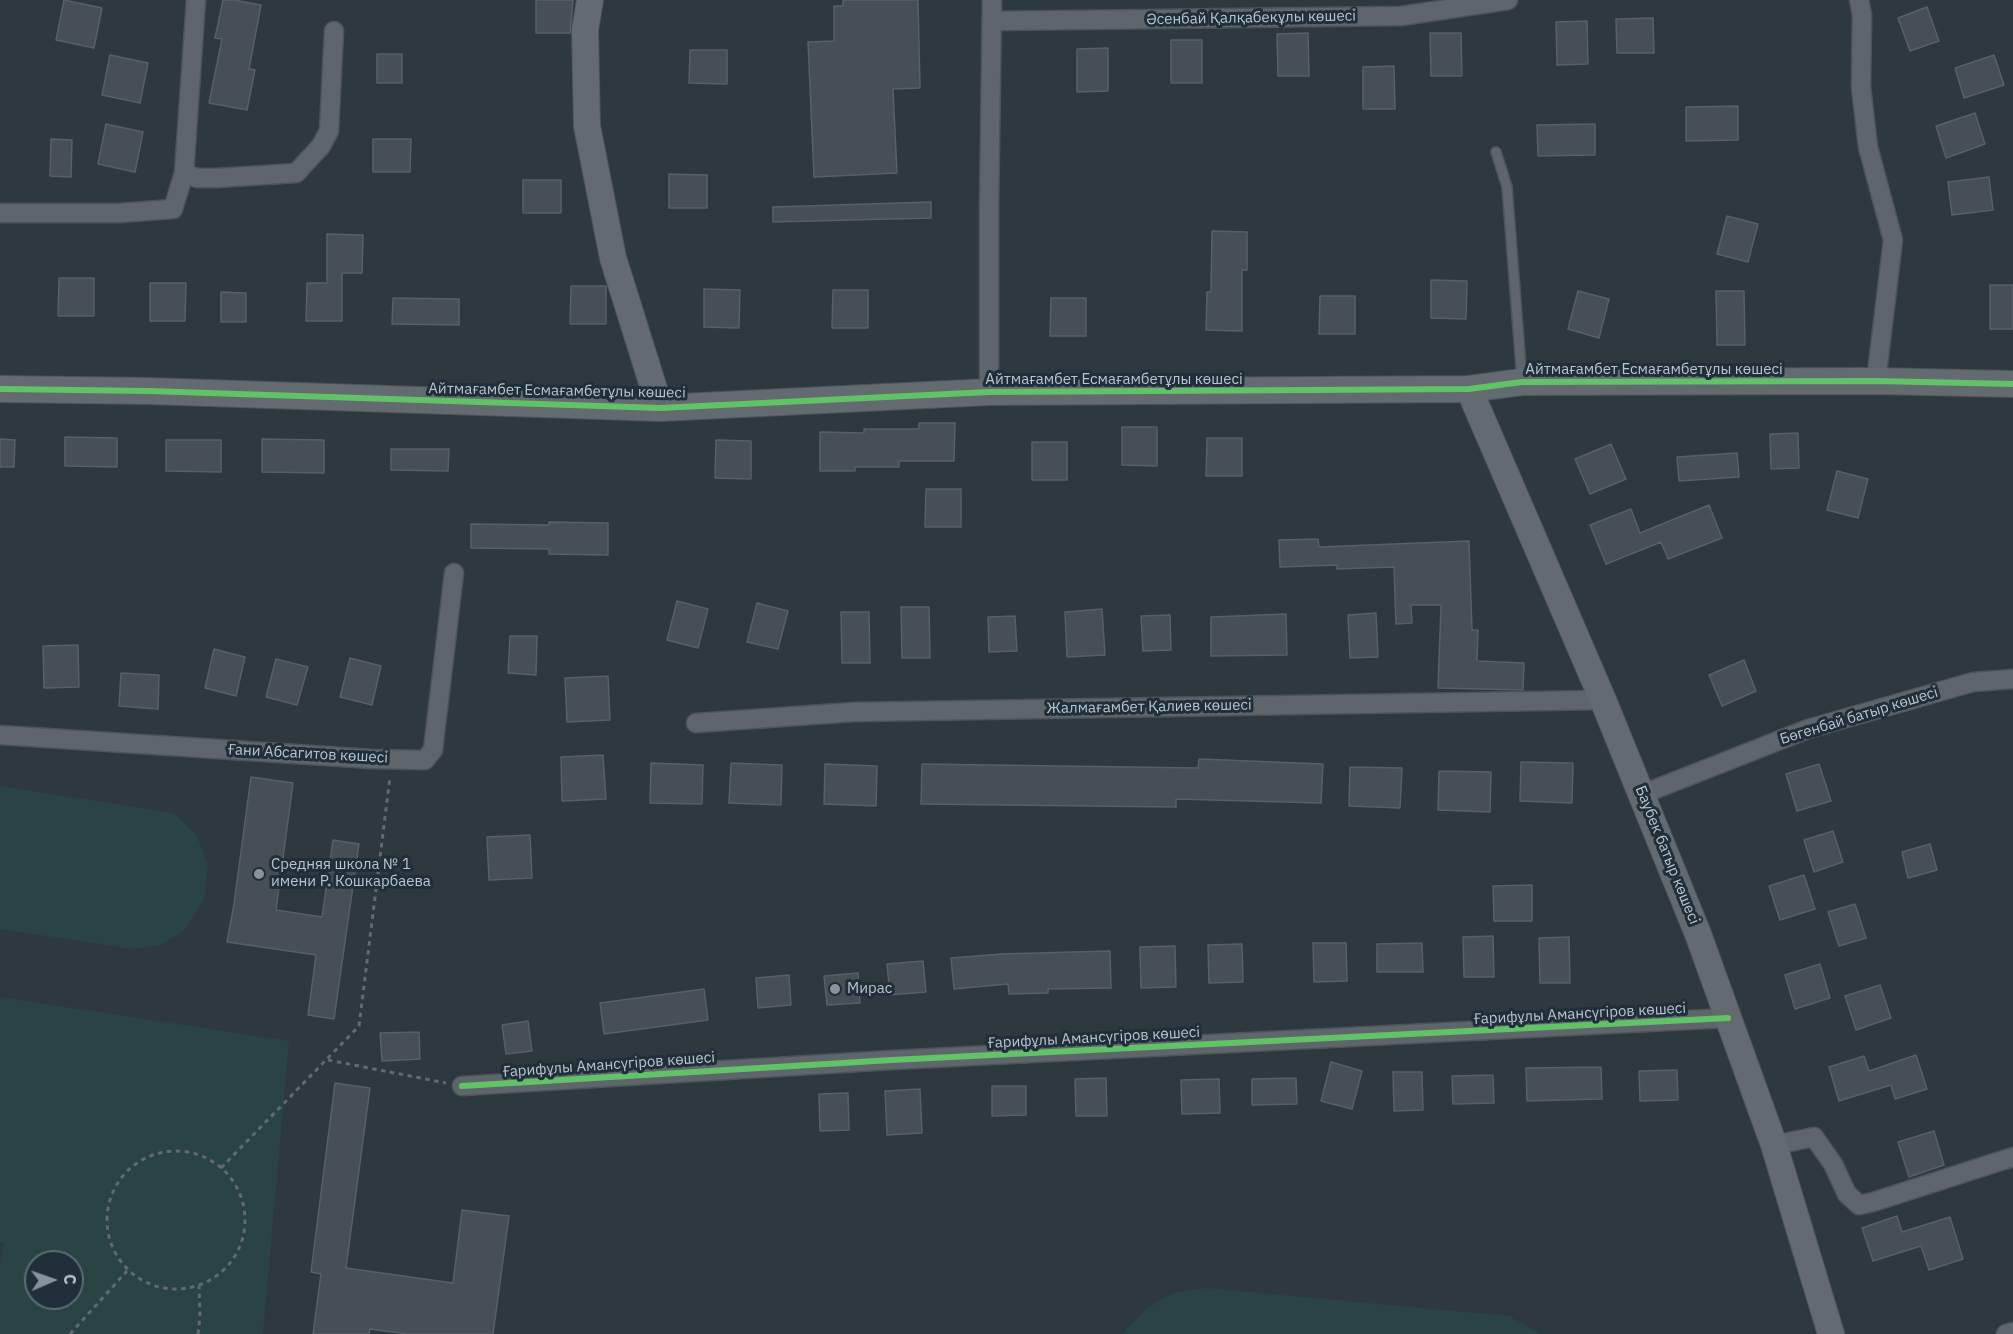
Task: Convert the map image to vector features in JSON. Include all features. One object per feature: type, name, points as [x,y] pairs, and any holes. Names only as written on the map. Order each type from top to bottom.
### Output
[{"type":"street","points":[[0,213],[120,213],[173,209],[184,173],[196,0]]},
{"type":"street","points":[[590,0],[585,30],[587,126],[613,258],[660,408]]},
{"type":"street","points":[[989,392],[992,0]]},
{"type":"street","name":"Әсенбай Қалқабекұлы көшесі","points":[[992,21],[1401,16],[1508,0]]},
{"type":"street","points":[[1859,0],[1862,15],[1861,87],[1868,147],[1893,240],[1876,381]]},
{"type":"street","points":[[184,173],[197,177],[218,178],[296,173],[321,146],[329,131],[334,31]]},
{"type":"street","name":"Айтмағамбет Есмағамбетұлы көшесі","points":[[0,388],[660,408],[989,392],[1469,389],[1522,382],[1876,381],[2013,384]]},
{"type":"street","name":"Баубек батыр көшесі","points":[[1469,389],[1643,794],[1665,855],[1698,934],[1774,1145],[1831,1334]]},
{"type":"street","name":"Ғани Абсагитов көшесі","points":[[0,735],[425,760],[433,750],[454,573]]},
{"type":"street","name":"Бөгенбай батыр көшесі","points":[[1643,794],[1808,729],[1973,682],[2013,679]]},
{"type":"street","name":"Жалмағамбет Қалиев көшесі","points":[[696,723],[854,712],[1603,700]]},
{"type":"street","name":"Ғарифұлы Амансүгіров көшесі","points":[[462,1086],[880,1061],[1728,1018]]},
{"type":"street","points":[[1774,1145],[1814,1137],[1833,1164],[1847,1194],[1859,1205],[2013,1157]]},
{"type":"street","points":[[2006,1334],[2013,1332]]},
{"type":"lane","points":[[1496,152],[1507,187],[1522,382]]},
{"type":"path","points":[[221,1168],[359,1026],[393,759]]},
{"type":"path","points":[[327,1060],[462,1086]]},
{"type":"path","points":[[170,1150],[193,1152],[214,1161],[231,1177],[242,1197],[246,1220],[242,1243],[231,1263],[214,1279],[199,1286],[169,1290],[147,1284],[128,1270],[114,1252],[107,1231],[107,1208],[115,1186],[129,1168],[148,1156],[170,1150]]},
{"type":"path","points":[[70,1334],[128,1270]]},
{"type":"path","points":[[198,1334],[199,1286]]},
{"type":"green space","points":[[0,786],[174,813],[197,836],[208,865],[204,899],[185,930],[161,945],[133,949],[0,929]]},
{"type":"green space","points":[[0,997],[289,1041],[263,1334],[0,1334],[0,1262],[4,1243],[0,1242]]},
{"type":"green space","points":[[1206,1288],[1509,1316],[1540,1334],[1122,1334],[1147,1308],[1173,1293]]},
{"type":"building","points":[[64,0],[102,8],[94,48],[56,40]]},
{"type":"building","points":[[223,0],[261,5],[249,69],[255,70],[247,110],[209,103],[222,39],[215,38]]},
{"type":"building","points":[[536,0],[573,0],[570,33],[536,33]]},
{"type":"building","points":[[843,0],[918,0],[920,88],[893,89],[897,173],[814,177],[808,42],[834,41],[834,6],[843,6]]},
{"type":"building","points":[[1927,7],[1939,41],[1910,51],[1898,18]]},
{"type":"building","points":[[1653,18],[1654,53],[1617,53],[1616,19]]},
{"type":"building","points":[[1587,21],[1588,64],[1557,65],[1556,22]]},
{"type":"building","points":[[1308,33],[1309,76],[1278,76],[1277,34]]},
{"type":"building","points":[[1430,33],[1461,33],[1462,76],[1431,76]]},
{"type":"building","points":[[1171,40],[1202,40],[1202,83],[1171,83]]},
{"type":"building","points":[[1108,48],[1108,91],[1077,92],[1077,49]]},
{"type":"building","points":[[690,50],[727,50],[727,84],[689,83]]},
{"type":"building","points":[[377,54],[402,54],[402,83],[377,83]]},
{"type":"building","points":[[110,55],[148,63],[140,103],[102,95]]},
{"type":"building","points":[[1994,55],[2004,85],[1964,98],[1955,68]]},
{"type":"building","points":[[1394,66],[1395,109],[1363,109],[1363,67]]},
{"type":"building","points":[[1738,106],[1738,140],[1686,141],[1686,107]]},
{"type":"building","points":[[1975,113],[1985,144],[1946,158],[1936,126]]},
{"type":"building","points":[[106,124],[143,132],[135,172],[98,164]]},
{"type":"building","points":[[1595,124],[1595,155],[1538,156],[1537,125]]},
{"type":"building","points":[[51,139],[72,140],[71,177],[50,176]]},
{"type":"building","points":[[373,139],[411,139],[410,172],[373,172]]},
{"type":"building","points":[[669,174],[707,175],[707,208],[669,208]]},
{"type":"building","points":[[1989,177],[1993,210],[1952,215],[1948,182]]},
{"type":"building","points":[[523,180],[561,180],[561,213],[523,213]]},
{"type":"building","points":[[931,202],[931,218],[773,222],[773,207]]},
{"type":"building","points":[[1727,216],[1758,224],[1748,262],[1717,254]]},
{"type":"building","points":[[1212,231],[1247,232],[1247,270],[1242,270],[1242,331],[1206,330],[1207,292],[1211,292]]},
{"type":"building","points":[[327,234],[363,235],[362,273],[342,273],[342,321],[306,321],[307,283],[327,283]]},
{"type":"building","points":[[59,278],[94,278],[94,316],[58,316]]},
{"type":"building","points":[[1431,280],[1467,281],[1466,319],[1431,318]]},
{"type":"building","points":[[150,283],[186,283],[185,321],[150,321]]},
{"type":"building","points":[[1990,285],[2013,285],[2013,329],[1990,329]]},
{"type":"building","points":[[571,286],[606,286],[606,324],[570,324]]},
{"type":"building","points":[[704,289],[740,290],[739,328],[704,327]]},
{"type":"building","points":[[833,290],[868,290],[868,328],[832,328]]},
{"type":"building","points":[[1578,291],[1609,299],[1599,338],[1568,329]]},
{"type":"building","points":[[1716,291],[1744,291],[1745,345],[1717,345]]},
{"type":"building","points":[[221,292],[246,293],[246,322],[221,322]]},
{"type":"building","points":[[1320,296],[1355,296],[1355,334],[1319,334]]},
{"type":"building","points":[[393,298],[459,299],[459,325],[392,324]]},
{"type":"building","points":[[1051,298],[1086,298],[1086,336],[1050,336]]},
{"type":"building","points":[[919,423],[955,423],[954,461],[899,461],[899,467],[855,467],[855,471],[820,471],[820,432],[864,433],[864,429],[919,429]]},
{"type":"building","points":[[1122,427],[1157,427],[1157,466],[1122,465]]},
{"type":"building","points":[[1798,433],[1799,468],[1771,469],[1770,434]]},
{"type":"building","points":[[65,437],[117,438],[117,467],[65,466]]},
{"type":"building","points":[[1207,438],[1242,438],[1242,476],[1206,476]]},
{"type":"building","points":[[0,439],[15,440],[14,467],[0,467]]},
{"type":"building","points":[[262,439],[324,440],[324,473],[262,472]]},
{"type":"building","points":[[166,440],[221,440],[221,472],[166,471]]},
{"type":"building","points":[[716,440],[751,441],[751,479],[715,478]]},
{"type":"building","points":[[1032,442],[1067,442],[1067,480],[1032,480]]},
{"type":"building","points":[[1611,444],[1626,479],[1590,494],[1575,459]]},
{"type":"building","points":[[391,449],[449,449],[448,471],[391,470]]},
{"type":"building","points":[[1737,453],[1739,477],[1679,481],[1677,457]]},
{"type":"building","points":[[1837,471],[1868,479],[1858,518],[1827,510]]},
{"type":"building","points":[[926,489],[961,489],[961,527],[925,527]]},
{"type":"building","points":[[1709,505],[1722,538],[1668,559],[1661,542],[1606,564],[1590,525],[1631,509],[1640,533]]},
{"type":"building","points":[[549,522],[608,523],[608,555],[549,554],[549,549],[471,548],[471,524],[549,525]]},
{"type":"building","points":[[1318,539],[1319,547],[1469,541],[1472,630],[1478,630],[1477,661],[1524,663],[1523,690],[1438,688],[1441,605],[1411,605],[1412,623],[1396,624],[1394,567],[1337,569],[1337,565],[1280,567],[1279,540]]},
{"type":"building","points":[[677,601],[708,609],[698,648],[667,640]]},
{"type":"building","points":[[757,603],[788,611],[778,649],[747,642]]},
{"type":"building","points":[[901,607],[929,607],[930,658],[902,658]]},
{"type":"building","points":[[1102,609],[1105,655],[1067,657],[1065,612]]},
{"type":"building","points":[[841,612],[869,612],[870,663],[842,663]]},
{"type":"building","points":[[1376,613],[1378,657],[1350,658],[1348,615]]},
{"type":"building","points":[[1286,614],[1287,655],[1211,656],[1211,617]]},
{"type":"building","points":[[1170,615],[1171,650],[1143,651],[1141,616]]},
{"type":"building","points":[[1015,616],[1017,651],[989,652],[988,617]]},
{"type":"building","points":[[510,636],[537,636],[536,675],[508,673]]},
{"type":"building","points":[[78,645],[79,687],[44,688],[43,646]]},
{"type":"building","points":[[214,649],[245,657],[236,696],[205,688]]},
{"type":"building","points":[[350,658],[381,666],[372,705],[340,697]]},
{"type":"building","points":[[276,659],[308,667],[297,705],[266,697]]},
{"type":"building","points":[[1744,660],[1756,691],[1722,706],[1709,675]]},
{"type":"building","points":[[121,673],[159,675],[158,709],[119,706]]},
{"type":"building","points":[[608,676],[610,720],[567,722],[565,678]]},
{"type":"building","points":[[603,755],[606,799],[562,801],[561,757]]},
{"type":"building","points":[[1199,759],[1323,764],[1321,803],[1176,799],[1176,807],[921,804],[922,764],[1198,768]]},
{"type":"building","points":[[1521,762],[1573,763],[1572,803],[1520,801]]},
{"type":"building","points":[[651,763],[703,765],[702,804],[650,803]]},
{"type":"building","points":[[731,763],[782,765],[781,805],[729,803]]},
{"type":"building","points":[[825,764],[877,766],[876,806],[824,804]]},
{"type":"building","points":[[1819,764],[1831,801],[1797,811],[1786,774]]},
{"type":"building","points":[[1350,767],[1402,768],[1400,808],[1349,806]]},
{"type":"building","points":[[1439,771],[1491,772],[1490,812],[1438,810]]},
{"type":"building","name":"Средняя школа № 1 имени Р. Кошкарбаева","points":[[251,777],[293,783],[276,910],[322,917],[333,840],[359,844],[334,1019],[308,1015],[316,955],[227,942]]},
{"type":"building","points":[[1833,831],[1843,862],[1814,872],[1804,840]]},
{"type":"building","points":[[530,835],[532,878],[489,880],[487,837]]},
{"type":"building","points":[[1930,844],[1937,870],[1908,878],[1902,852]]},
{"type":"building","points":[[1804,875],[1815,909],[1780,920],[1769,886]]},
{"type":"building","points":[[1532,885],[1532,921],[1494,921],[1493,886]]},
{"type":"building","points":[[1855,904],[1866,938],[1839,946],[1828,912]]},
{"type":"building","points":[[1493,936],[1494,977],[1464,977],[1463,937]]},
{"type":"building","points":[[1569,937],[1570,983],[1540,983],[1539,938]]},
{"type":"building","points":[[1313,943],[1346,943],[1347,981],[1314,982]]},
{"type":"building","points":[[1422,943],[1423,972],[1377,972],[1377,944]]},
{"type":"building","points":[[1242,944],[1243,982],[1209,983],[1208,945]]},
{"type":"building","points":[[1175,946],[1176,987],[1141,988],[1140,947]]},
{"type":"building","points":[[1110,951],[1111,988],[1048,989],[1048,993],[1009,994],[1008,984],[954,989],[951,958]]},
{"type":"building","points":[[923,961],[926,992],[890,995],[887,964]]},
{"type":"building","points":[[1820,964],[1830,998],[1795,1009],[1785,975]]},
{"type":"building","points":[[858,973],[860,1003],[827,1005],[824,976]]},
{"type":"building","points":[[789,975],[791,1005],[758,1008],[756,978]]},
{"type":"building","points":[[1880,985],[1891,1018],[1856,1030],[1845,996]]},
{"type":"building","points":[[704,989],[708,1020],[604,1034],[600,1003]]},
{"type":"building","points":[[528,1021],[532,1051],[506,1054],[502,1025]]},
{"type":"building","points":[[419,1032],[420,1059],[382,1061],[380,1033]]},
{"type":"building","points":[[1916,1055],[1927,1089],[1895,1099],[1891,1085],[1839,1101],[1829,1067],[1864,1056],[1869,1071]]},
{"type":"building","points":[[1331,1062],[1362,1071],[1352,1109],[1321,1101]]},
{"type":"building","points":[[1601,1067],[1602,1099],[1527,1101],[1526,1068]]},
{"type":"building","points":[[1677,1070],[1678,1100],[1640,1101],[1639,1071]]},
{"type":"building","points":[[1393,1072],[1422,1072],[1423,1110],[1394,1111]]},
{"type":"building","points":[[1493,1075],[1494,1103],[1453,1104],[1452,1076]]},
{"type":"building","points":[[1106,1078],[1107,1116],[1076,1116],[1075,1079]]},
{"type":"building","points":[[1296,1078],[1297,1104],[1252,1105],[1252,1079]]},
{"type":"building","points":[[1219,1079],[1220,1113],[1182,1114],[1181,1080]]},
{"type":"building","points":[[335,1083],[370,1088],[346,1268],[453,1283],[462,1210],[509,1216],[493,1334],[408,1334],[370,1329],[369,1334],[313,1334],[321,1274],[311,1272]]},
{"type":"building","points":[[992,1086],[1026,1086],[1026,1115],[992,1116]]},
{"type":"building","points":[[920,1089],[922,1133],[887,1135],[885,1091]]},
{"type":"building","points":[[848,1093],[849,1130],[820,1131],[819,1094]]},
{"type":"building","points":[[1934,1131],[1944,1165],[1909,1177],[1898,1142]]},
{"type":"building","points":[[1897,1216],[1902,1232],[1950,1217],[1963,1259],[1929,1270],[1921,1246],[1873,1261],[1862,1228]]},
{"type":"cycle path","points":[[0,389],[149,391],[660,408],[989,392],[1469,389],[1522,382],[1876,381],[2013,384]]},
{"type":"cycle path","points":[[462,1086],[892,1060],[1728,1018]]},
{"type":"place","name":"Средняя школа № 1 имени Р. Кошкарбаева","points":[[259,874]]},
{"type":"place","name":"Мирас","points":[[835,989]]}]
